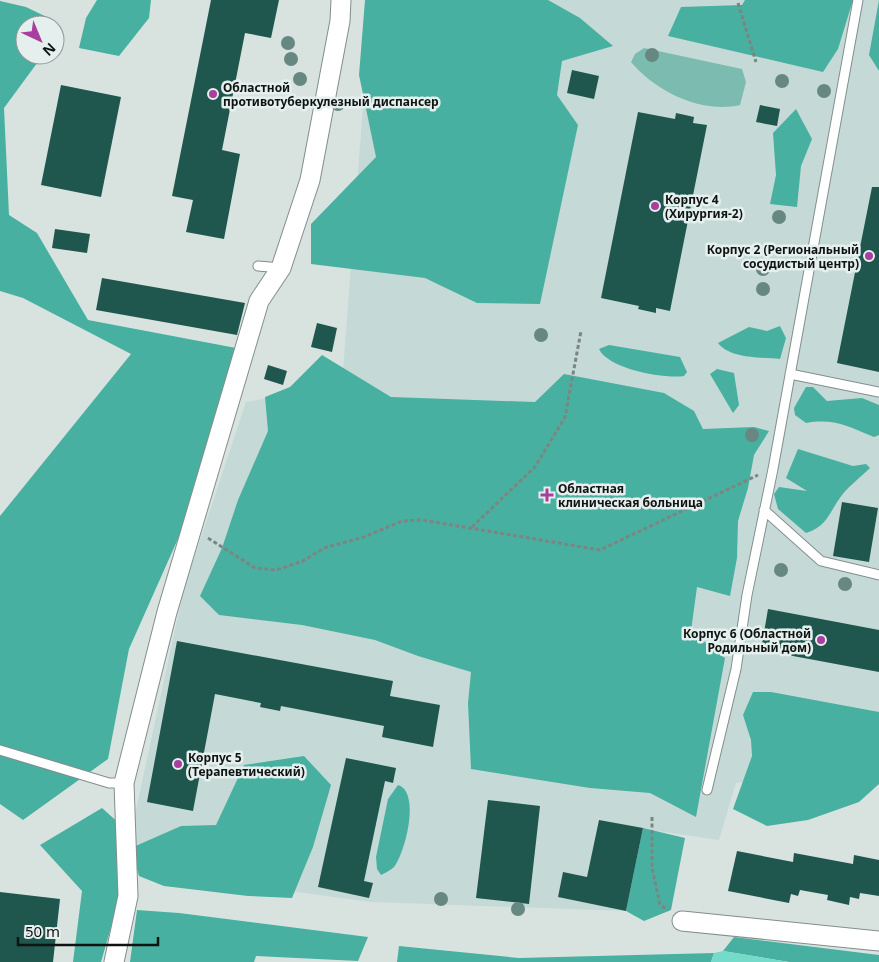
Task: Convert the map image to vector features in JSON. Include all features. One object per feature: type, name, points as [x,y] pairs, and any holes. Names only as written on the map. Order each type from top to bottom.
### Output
[{"type":"street","points":[[114,962],[128,896],[124,783],[167,612],[259,301],[281,268],[310,180],[340,21],[341,0]]},
{"type":"street","points":[[682,921],[879,940]]},
{"type":"lane","points":[[706,790],[736,669],[747,595],[773,469],[858,0]]},
{"type":"lane","points":[[258,266],[281,268]]},
{"type":"lane","points":[[790,374],[879,392]]},
{"type":"lane","points":[[764,510],[821,561],[879,575]]},
{"type":"lane","points":[[0,750],[109,783],[124,783]]},
{"type":"path","points":[[738,3],[756,62]]},
{"type":"path","points":[[471,528],[535,467],[565,418],[581,331]]},
{"type":"path","points":[[192,528],[255,568],[276,570],[304,561],[324,548],[364,538],[402,521],[422,520],[600,550],[773,469]]},
{"type":"path","points":[[652,818],[652,868],[660,905],[682,921]]},
{"type":"shaded area","points":[[97,0],[151,0],[149,18],[119,56],[79,48],[86,18]]},
{"type":"shaded area","points":[[365,0],[548,0],[580,18],[613,46],[562,61],[557,95],[578,125],[540,304],[477,303],[425,278],[311,264],[311,224],[376,157],[359,75]]},
{"type":"shaded area","name":"Областная клиническая больница","points":[[371,0],[879,0],[879,767],[736,783],[719,840],[643,829],[626,911],[371,902],[134,870],[135,814],[184,588],[246,402],[342,384]]},
{"type":"shaded area","points":[[745,0],[853,0],[838,49],[823,72],[668,36],[681,7],[742,5]]},
{"type":"shaded area","points":[[879,0],[879,71],[869,55]]},
{"type":"shaded area","points":[[0,1],[26,7],[43,15],[15,15],[15,65],[36,65],[4,108],[9,215],[37,233],[88,320],[236,348],[189,514],[129,649],[108,759],[23,820],[0,804],[0,516],[131,354],[23,298],[0,291]]},
{"type":"shaded area","points":[[644,48],[742,69],[746,82],[740,105],[710,106],[680,98],[666,91],[641,73],[631,62],[635,54]]},
{"type":"shaded area","points":[[796,109],[812,139],[801,166],[797,207],[770,204],[776,175],[773,133]]},
{"type":"shaded area","points":[[780,326],[786,338],[780,359],[738,355],[723,348],[718,343],[749,327],[767,331]]},
{"type":"shaded area","points":[[609,345],[680,357],[687,372],[684,376],[675,377],[651,374],[625,367],[604,356],[599,349]]},
{"type":"shaded area","points":[[322,355],[391,397],[535,402],[564,374],[664,393],[694,411],[703,429],[754,427],[769,431],[754,455],[748,488],[738,521],[737,558],[730,596],[697,587],[691,631],[725,658],[696,817],[650,793],[590,788],[471,769],[468,703],[471,672],[418,656],[375,640],[302,625],[219,615],[200,596],[222,548],[238,500],[268,431],[265,397],[290,387]]},
{"type":"shaded area","points":[[717,369],[734,373],[739,405],[733,413],[710,374]]},
{"type":"shaded area","points":[[806,387],[813,387],[827,401],[862,398],[879,405],[879,435],[874,437],[834,423],[806,423],[795,415],[794,408]]},
{"type":"shaded area","points":[[798,449],[853,466],[866,464],[870,468],[842,495],[824,522],[806,533],[778,509],[774,494],[779,487],[807,491],[786,478]]},
{"type":"shaded area","points":[[753,692],[771,692],[879,712],[879,784],[859,802],[808,820],[767,826],[733,809],[752,756],[751,740],[743,715]]},
{"type":"shaded area","points":[[304,756],[331,785],[313,847],[292,898],[248,896],[164,886],[139,876],[131,848],[181,826],[216,825],[244,765]]},
{"type":"shaded area","points":[[398,785],[405,790],[409,799],[409,823],[398,860],[393,868],[381,875],[377,869],[376,857],[388,799]]},
{"type":"shaded area","points":[[102,808],[121,825],[118,903],[101,962],[73,962],[82,891],[40,845]]},
{"type":"shaded area","points":[[643,828],[685,838],[671,910],[644,921],[626,911]]},
{"type":"shaded area","points":[[137,910],[179,913],[368,937],[358,961],[256,956],[254,962],[130,962]]},
{"type":"shaded area","points":[[734,937],[879,955],[879,962],[789,962],[723,951]]},
{"type":"shaded area","points":[[399,946],[519,958],[714,953],[711,962],[397,962]]},
{"type":"shaded area","points":[[723,951],[789,962],[711,962],[714,953]]},
{"type":"building","name":"Областной противотуберкулезный диспансер","points":[[211,0],[279,0],[271,38],[245,33],[222,150],[240,154],[224,239],[186,232],[193,200],[172,196]]},
{"type":"building","points":[[572,70],[599,76],[594,99],[567,93]]},
{"type":"building","points":[[61,85],[121,97],[101,197],[41,185]]},
{"type":"building","points":[[760,105],[780,109],[777,126],[756,122]]},
{"type":"building","name":"Корпус 4 (Хирургия-2)","points":[[638,112],[675,119],[676,113],[694,117],[693,123],[707,125],[670,311],[656,308],[656,313],[638,309],[639,306],[601,298]]},
{"type":"building","name":"Корпус 2 (Региональный сосудистый центр)","points":[[872,187],[879,187],[879,372],[837,363]]},
{"type":"building","points":[[55,229],[90,234],[87,253],[52,248]]},
{"type":"building","points":[[102,278],[245,303],[237,335],[96,310]]},
{"type":"building","points":[[317,323],[337,328],[332,352],[311,347]]},
{"type":"building","points":[[268,365],[287,371],[283,385],[264,379]]},
{"type":"building","points":[[842,502],[878,508],[869,562],[833,556]]},
{"type":"building","name":"Корпус 6 (Областной Родильный дом)","points":[[768,609],[879,630],[879,672],[761,650]]},
{"type":"building","name":"Корпус 5 (Терапевтический)","points":[[177,641],[393,681],[390,696],[440,705],[433,747],[382,737],[384,726],[281,706],[280,711],[260,707],[261,703],[215,694],[193,811],[147,802]]},
{"type":"building","name":"Корпус 5 (Терапевтический)","points":[[346,758],[396,768],[393,783],[385,781],[364,881],[373,883],[369,898],[318,887]]},
{"type":"building","points":[[488,800],[540,806],[529,904],[476,898]]},
{"type":"building","points":[[599,820],[643,828],[626,911],[558,897],[563,872],[587,877]]},
{"type":"building","points":[[737,851],[793,862],[794,853],[853,864],[854,855],[879,860],[879,896],[860,893],[859,899],[850,897],[849,905],[827,900],[828,895],[800,890],[798,896],[791,894],[789,903],[728,891]]},
{"type":"building","points":[[0,892],[60,899],[53,962],[0,962]]},
{"type":"place","name":"Областной противотуберкулезный диспансер","points":[[213,94]]},
{"type":"place","name":"Корпус 4 (Хирургия-2)","points":[[655,206]]},
{"type":"place","name":"Корпус 2 (Региональный сосудистый центр)","points":[[869,256]]},
{"type":"place","name":"Областная клиническая больница","points":[[547,495]]},
{"type":"place","name":"Корпус 6 (Областной Родильный дом)","points":[[821,640]]},
{"type":"place","name":"Корпус 5 (Терапевтический)","points":[[178,764]]}]
